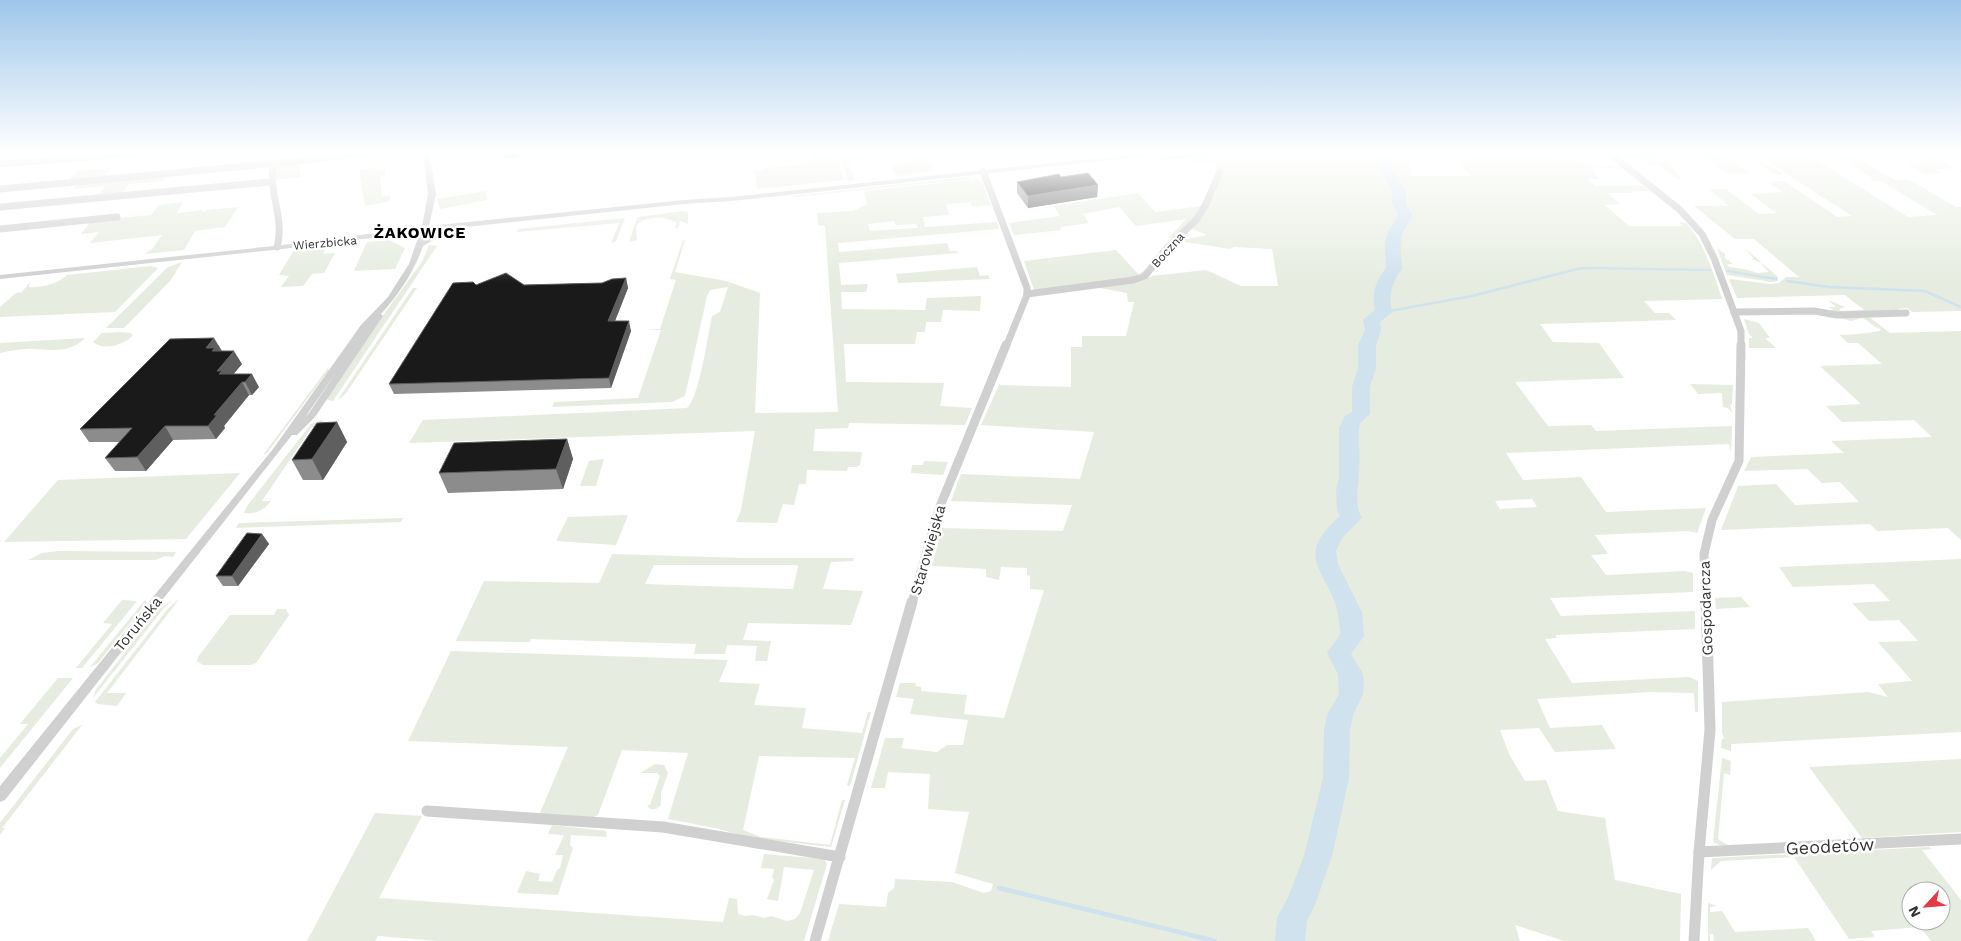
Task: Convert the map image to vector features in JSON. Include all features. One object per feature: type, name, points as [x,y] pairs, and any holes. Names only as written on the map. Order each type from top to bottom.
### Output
[{"type":"street","points":[[0,207],[119,196]]},
{"type":"street","points":[[273,196],[280,219],[277,247]]},
{"type":"street","name":"Toruńska","points":[[0,796],[276,451],[312,415],[409,272],[421,244],[432,196]]},
{"type":"street","name":"Wierzbicka","points":[[424,231],[443,232],[760,196]]},
{"type":"street","points":[[993,196],[1022,272],[1027,294]]},
{"type":"street","name":"Boczna","points":[[1027,294],[1133,280],[1145,276],[1167,248],[1201,214],[1209,196]]},
{"type":"street","name":"Gospodarcza","points":[[1663,196],[1680,210],[1702,234],[1714,258],[1741,331],[1740,448],[1738,461],[1712,520],[1704,554],[1710,730],[1699,852],[1694,941]]},
{"type":"street","name":"Wierzbicka","points":[[0,277],[676,202],[731,199]]},
{"type":"street","points":[[0,229],[117,217]]},
{"type":"street","points":[[421,244],[443,232]]},
{"type":"street","name":"Starowiejska","points":[[815,941],[939,509],[1027,294]]},
{"type":"street","points":[[1734,312],[1814,311],[1837,315],[1906,313]]},
{"type":"street","points":[[427,811],[663,827],[840,857]]},
{"type":"street","name":"Geodetów","points":[[1699,852],[1961,839]]},
{"type":"shaded area","points":[[363,196],[390,196],[390,201],[365,206]]},
{"type":"shaded area","points":[[456,196],[486,196],[487,200],[440,209],[437,199]]},
{"type":"shaded area","points":[[865,196],[987,196],[991,207],[988,205],[973,207],[970,202],[946,204],[949,215],[923,217],[925,227],[997,222],[999,229],[838,243],[839,252],[947,243],[950,251],[957,251],[958,253],[839,263],[841,285],[868,284],[866,292],[841,292],[842,309],[925,310],[927,298],[981,296],[980,311],[943,310],[941,322],[926,322],[925,332],[917,332],[915,344],[844,344],[846,382],[944,383],[940,406],[972,408],[965,425],[849,423],[848,428],[815,429],[813,451],[862,452],[860,465],[848,467],[847,471],[807,470],[806,484],[799,484],[794,505],[783,504],[777,523],[736,522],[741,510],[755,431],[409,443],[423,420],[687,408],[699,380],[712,316],[720,312],[728,287],[710,290],[707,296],[685,396],[672,402],[552,407],[554,402],[638,398],[661,330],[645,330],[660,329],[676,280],[670,279],[683,240],[685,240],[675,272],[726,281],[760,293],[755,413],[838,412],[825,226],[818,225],[817,213],[853,211],[867,204]],"holes":[[[894,221],[896,225],[916,224],[918,228],[870,231],[868,224]]]},
{"type":"shaded area","points":[[1119,196],[1141,196],[1155,212],[1202,206],[1200,211],[1174,238],[1169,238],[1186,219],[1136,226],[1119,207],[1083,214],[1089,223],[1060,227],[1061,230],[1014,235],[1009,223],[1060,216],[1054,206]]},
{"type":"shaded area","points":[[1214,196],[1611,196],[1620,204],[1605,205],[1629,226],[1682,226],[1679,222],[1686,223],[1693,231],[1712,269],[1722,299],[1644,301],[1655,313],[1669,313],[1676,320],[1540,324],[1553,342],[1599,343],[1624,378],[1515,382],[1548,426],[1591,425],[1596,431],[1732,426],[1731,452],[1729,444],[1506,453],[1523,480],[1581,477],[1606,512],[1706,508],[1697,533],[1688,531],[1595,535],[1608,554],[1591,555],[1606,575],[1685,571],[1693,573],[1693,592],[1550,598],[1561,616],[1695,611],[1695,629],[1556,635],[1556,638],[1545,639],[1572,683],[1689,677],[1698,681],[1698,712],[1695,712],[1694,693],[1650,692],[1537,699],[1550,728],[1602,725],[1616,749],[1555,752],[1539,728],[1500,730],[1509,754],[1525,781],[1546,780],[1558,811],[1605,818],[1615,880],[1681,894],[1680,941],[1564,941],[1515,925],[1520,941],[828,941],[839,904],[886,907],[888,893],[894,888],[895,879],[952,882],[984,893],[991,891],[993,884],[955,873],[969,812],[928,809],[930,774],[888,772],[885,788],[871,788],[885,738],[904,738],[901,748],[937,752],[947,745],[963,745],[968,720],[910,714],[914,699],[896,697],[900,683],[916,683],[915,686],[921,687],[921,691],[967,695],[964,714],[1004,718],[1044,590],[1030,589],[1030,576],[1027,575],[1027,568],[1001,567],[999,580],[986,577],[986,569],[932,566],[942,528],[1063,531],[1072,505],[951,501],[961,474],[1080,479],[1094,432],[981,425],[999,385],[1071,387],[1071,347],[1082,347],[1082,336],[1126,336],[1134,302],[1128,302],[1127,293],[1095,287],[1145,280],[1152,276],[1206,270],[1241,286],[1278,286],[1272,249],[1234,247],[1230,249],[1179,241],[1160,267],[1157,267],[1177,241],[1207,235],[1192,229]],"holes":[[[1532,499],[1537,507],[1500,509],[1495,501]]]},
{"type":"shaded area","points":[[1717,196],[1735,196],[1759,214],[1776,213],[1754,196],[1806,196],[1837,217],[1852,216],[1821,196],[1874,196],[1908,217],[1937,215],[1906,196],[1937,196],[1956,207],[1961,207],[1961,311],[1912,312],[1907,308],[1898,309],[1898,311],[1834,313],[1831,311],[1833,309],[1828,307],[1836,307],[1828,300],[1845,307],[1839,309],[1841,311],[1864,310],[1845,295],[1737,298],[1729,279],[1771,284],[1779,283],[1786,277],[1799,277],[1754,239],[1735,239],[1694,206],[1729,206]]},
{"type":"shaded area","points":[[183,202],[177,213],[203,210],[202,213],[206,210],[238,207],[225,227],[195,231],[184,250],[145,254],[153,248],[162,235],[90,243],[99,232],[81,234],[91,221],[151,215],[159,205]]},
{"type":"shaded area","points":[[683,211],[688,212],[688,224],[680,221],[678,228],[675,228],[677,223],[668,219],[650,218],[636,226],[637,240],[629,242],[637,218]]},
{"type":"shaded area","points":[[625,218],[616,241],[611,243],[619,223],[517,232],[518,229]]},
{"type":"shaded area","points":[[389,240],[405,248],[395,269],[354,271],[367,242]]},
{"type":"shaded area","points":[[429,245],[437,246],[333,401],[328,400],[327,398],[384,314],[423,260]]},
{"type":"shaded area","points":[[326,247],[323,254],[335,253],[324,273],[312,274],[303,286],[281,287],[289,276],[279,275],[294,250]]},
{"type":"shaded area","points":[[1717,248],[1733,264],[1727,264],[1729,267],[1758,273],[1769,272],[1763,264],[1778,277],[1778,281],[1771,282],[1727,275]]},
{"type":"shaded area","points":[[1746,249],[1762,263],[1752,259]]},
{"type":"shaded area","points":[[1116,250],[1139,275],[1152,263],[1142,275],[1135,278],[1034,290],[1024,261]]},
{"type":"shaded area","points":[[182,262],[170,281],[124,328],[106,328],[168,267]]},
{"type":"shaded area","points":[[151,266],[158,268],[115,312],[0,317],[0,307],[16,293],[22,292],[30,282],[29,287],[39,287],[54,283],[67,275]]},
{"type":"shaded area","points":[[977,267],[980,276],[988,275],[990,279],[898,283],[896,274]]},
{"type":"shaded area","points":[[413,288],[417,288],[346,393],[337,401]]},
{"type":"shaded area","points":[[1868,316],[1890,333],[1961,331],[1961,540],[1948,528],[1877,531],[1870,524],[1721,530],[1738,486],[1776,484],[1795,505],[1859,502],[1840,482],[1822,483],[1807,469],[1744,471],[1751,457],[1844,453],[1831,441],[1932,437],[1914,420],[1842,422],[1826,406],[1861,404],[1820,366],[1882,364],[1858,343],[1848,343],[1839,335],[1880,331],[1881,329],[1862,318],[1851,321],[1840,318]]},
{"type":"shaded area","points":[[1744,319],[1759,323],[1770,338],[1765,338],[1776,348],[1749,348],[1749,338],[1753,338],[1749,334]]},
{"type":"shaded area","points":[[120,332],[133,335],[125,342],[114,346],[103,346],[93,342],[102,333]]},
{"type":"shaded area","points":[[85,338],[80,343],[67,348],[48,350],[25,349],[0,353],[0,343]]},
{"type":"shaded area","points":[[328,368],[329,370],[267,453],[263,455]]},
{"type":"shaded area","points":[[1690,384],[1733,385],[1732,405],[1730,404],[1732,413],[1728,408],[1723,407],[1722,393],[1698,394]]},
{"type":"shaded area","points":[[322,420],[323,423],[320,427],[312,427],[262,501],[271,501],[259,511],[244,513],[247,506],[311,424]]},
{"type":"shaded area","points":[[604,459],[596,486],[580,486],[589,461]]},
{"type":"shaded area","points":[[924,461],[948,462],[943,475],[911,473],[912,465],[923,465]]},
{"type":"shaded area","points":[[240,473],[186,539],[4,542],[58,480]]},
{"type":"shaded area","points":[[628,515],[616,545],[556,541],[568,517]]},
{"type":"shaded area","points":[[403,518],[401,522],[236,528],[239,523]]},
{"type":"shaded area","points":[[59,551],[176,552],[173,557],[165,556],[155,560],[28,560],[42,553]]},
{"type":"shaded area","points":[[612,554],[744,558],[854,558],[853,561],[831,562],[823,589],[863,591],[851,625],[748,623],[743,640],[771,641],[767,661],[755,661],[757,646],[727,645],[725,654],[694,654],[696,644],[531,639],[530,642],[456,641],[484,581],[599,583]],"holes":[[[654,565],[797,565],[793,589],[645,584]]]},
{"type":"shaded area","points":[[1961,559],[1961,732],[1731,744],[1731,751],[1721,748],[1722,739],[1724,739],[1722,732],[1722,702],[1868,692],[1888,697],[1878,684],[1912,681],[1878,642],[1918,641],[1899,620],[1869,621],[1852,603],[1890,601],[1874,584],[1793,587],[1779,567]]},
{"type":"shaded area","points":[[1741,597],[1750,607],[1716,609],[1715,598]]},
{"type":"shaded area","points":[[180,598],[107,693],[126,693],[117,706],[95,702],[167,610]]},
{"type":"shaded area","points":[[122,600],[137,601],[82,668],[76,668],[112,624],[103,623]]},
{"type":"shaded area","points":[[145,600],[147,602],[98,663],[90,667]]},
{"type":"shaded area","points":[[172,600],[93,698],[95,691],[158,610]]},
{"type":"shaded area","points":[[277,609],[286,609],[289,615],[256,663],[250,665],[203,665],[197,661],[198,657],[230,615],[274,615]]},
{"type":"shaded area","points":[[451,651],[728,660],[719,682],[760,684],[754,705],[806,708],[802,728],[862,733],[868,712],[871,712],[850,786],[847,785],[855,758],[759,756],[743,830],[761,837],[830,845],[842,800],[845,800],[831,847],[751,838],[715,828],[668,819],[688,753],[622,750],[598,815],[592,818],[539,815],[568,747],[408,741]]},
{"type":"shaded area","points":[[58,678],[73,678],[0,768],[0,758],[28,724],[20,724]]},
{"type":"shaded area","points":[[82,725],[2,828],[5,828],[0,835],[0,823],[73,729]]},
{"type":"shaded area","points":[[1722,758],[1731,761],[1730,775],[1724,773],[1718,839],[1731,847],[1724,847],[1713,842]]},
{"type":"shaded area","points":[[1961,759],[1961,832],[1862,838],[1809,767]]},
{"type":"shaded area","points":[[655,764],[664,765],[668,773],[661,793],[661,805],[656,809],[650,809],[647,805],[650,805],[660,776],[657,773],[640,773]]},
{"type":"shaded area","points":[[375,813],[422,816],[379,898],[723,922],[729,898],[737,899],[738,914],[764,918],[771,916],[787,921],[795,919],[800,913],[814,870],[784,867],[778,901],[767,899],[774,880],[772,877],[774,869],[761,868],[764,854],[824,859],[827,864],[804,941],[438,941],[378,936],[375,941],[307,941]]},
{"type":"shaded area","points":[[552,825],[606,831],[607,837],[571,835],[570,845],[573,848],[558,895],[517,893],[526,871],[540,874],[538,881],[552,882],[557,870],[560,868],[563,855],[555,855],[564,835],[548,834]]},
{"type":"shaded area","points":[[1929,847],[1932,849],[1922,850],[1946,881],[1901,881],[1901,929],[1871,931],[1875,937],[1849,939],[1794,857],[1721,861],[1711,870],[1712,858]]},
{"type":"shaded area","points":[[1951,887],[1961,900],[1961,941],[1931,941],[1923,931],[1951,931]]},
{"type":"shaded area","points":[[1708,903],[1717,906],[1710,907],[1710,912],[1722,911],[1735,932],[1808,928],[1816,941],[1714,941],[1713,934],[1710,934],[1710,941],[1708,941]]},
{"type":"building","points":[[506,273],[524,285],[602,283],[612,279],[626,278],[608,321],[629,321],[609,378],[389,384],[453,283],[473,282],[476,285]]},
{"type":"building","points":[[214,338],[206,348],[215,348],[212,351],[234,351],[217,371],[222,371],[219,374],[252,374],[245,382],[242,382],[214,415],[217,415],[208,426],[165,426],[137,457],[105,458],[132,428],[80,429],[170,339]]},
{"type":"building","points":[[337,422],[312,459],[292,460],[317,423]]},
{"type":"building","points":[[567,439],[556,469],[439,473],[454,443]]},
{"type":"building","points":[[247,533],[262,534],[232,576],[216,576]]},
{"type":"waterway","points":[[1290,941],[1292,918],[1300,905],[1318,856],[1336,778],[1337,730],[1340,715],[1351,694],[1352,680],[1350,672],[1339,653],[1352,636],[1350,612],[1327,564],[1325,551],[1333,534],[1351,518],[1347,510],[1346,489],[1349,478],[1349,428],[1352,420],[1361,414],[1361,387],[1367,368],[1367,345],[1373,330],[1371,320],[1384,312],[1381,300],[1385,280],[1394,269],[1391,250],[1396,231],[1404,220],[1405,214],[1399,204],[1399,196]]},
{"type":"waterway","points":[[1384,312],[1472,296],[1581,268],[1710,270]]},
{"type":"waterway","points":[[1727,271],[1776,279]]},
{"type":"waterway","points":[[1787,281],[1829,287],[1925,291],[1961,307]]},
{"type":"waterway","points":[[999,888],[1215,941]]},
{"type":"district","name":"ŻAKOWICE","points":[[420,232]]}]
